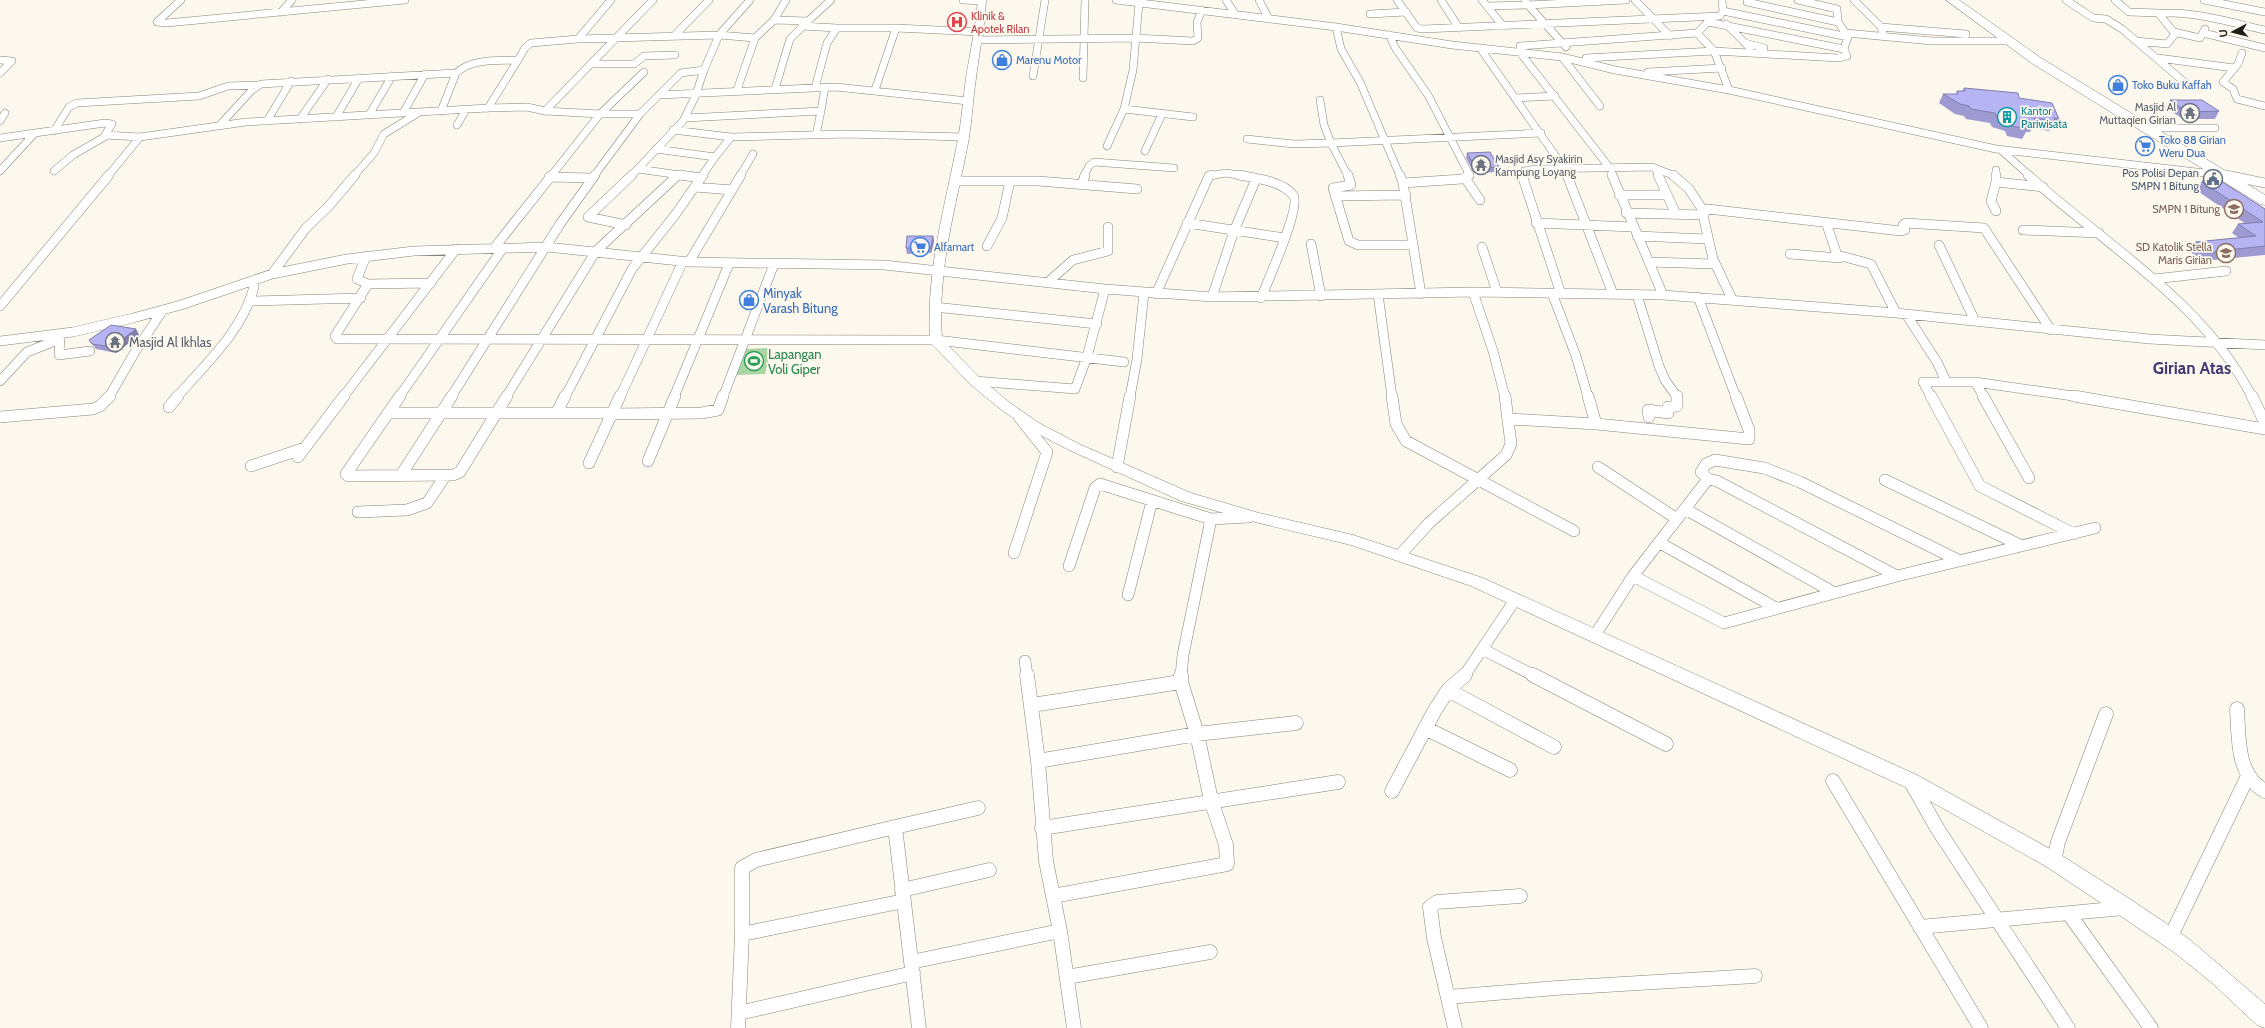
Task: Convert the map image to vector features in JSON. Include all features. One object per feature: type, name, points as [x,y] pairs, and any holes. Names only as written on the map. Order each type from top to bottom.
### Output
[{"type":"highway","points":[[1952,0],[2004,39],[2143,128],[2265,201]]},
{"type":"street","points":[[182,0],[157,22],[167,23],[405,0]]},
{"type":"street","points":[[281,12],[292,0]]},
{"type":"street","points":[[578,39],[611,0]]},
{"type":"street","points":[[545,111],[653,0]]},
{"type":"street","points":[[674,36],[709,0]]},
{"type":"street","points":[[626,225],[588,217],[638,169],[673,130],[686,118],[718,35],[750,0]]},
{"type":"street","points":[[737,90],[755,38],[774,20],[786,0]]},
{"type":"street","points":[[775,89],[788,44],[793,35],[819,13],[831,0]]},
{"type":"street","points":[[963,0],[982,1],[979,36],[968,101],[964,137],[956,181],[939,254],[934,307],[936,340],[975,381],[1019,416],[1061,440],[1117,467],[1193,499],[1259,518],[1347,538],[1449,571],[1595,635],[1735,702],[1911,781],[2054,861],[2126,908],[2170,938],[2218,975],[2265,1018]]},
{"type":"street","points":[[1033,76],[1040,40],[1045,0]]},
{"type":"street","points":[[1083,78],[1085,0]]},
{"type":"street","points":[[1116,0],[1562,57],[1628,73],[1729,90],[2001,150],[2221,174],[2265,183]]},
{"type":"street","points":[[1181,0],[1185,8]]},
{"type":"street","points":[[1226,0],[1235,14]]},
{"type":"street","points":[[1259,0],[1269,19]]},
{"type":"street","points":[[1397,0],[1419,29],[1654,18],[1707,19],[1844,49]]},
{"type":"street","points":[[1441,0],[1459,28]]},
{"type":"street","points":[[1482,0],[1502,26]]},
{"type":"street","points":[[1488,6],[1526,2],[1626,0]]},
{"type":"street","points":[[1635,0],[1670,36]]},
{"type":"street","points":[[1484,48],[1697,33],[1707,19],[1722,15],[1722,0]]},
{"type":"street","points":[[1574,59],[1714,51],[1844,58],[1848,56],[1844,49],[1847,35],[1838,22],[1837,9],[1798,0]]},
{"type":"street","points":[[1853,0],[1881,28],[1884,37]]},
{"type":"street","points":[[2066,0],[2093,18],[2107,19],[2158,58],[2189,86]]},
{"type":"street","points":[[2115,0],[2129,12],[2178,13],[2265,30]]},
{"type":"street","points":[[2204,0],[2265,12]]},
{"type":"street","points":[[2229,5],[2234,0]]},
{"type":"street","points":[[1742,15],[1747,1],[1838,22]]},
{"type":"street","points":[[1526,2],[1563,43],[1574,59]]},
{"type":"street","points":[[1107,146],[1124,109],[1134,76],[1135,38],[1139,3]]},
{"type":"street","points":[[802,26],[837,28],[896,28],[1040,40],[1135,38],[1197,40],[1197,22],[1202,10]]},
{"type":"street","points":[[1723,11],[1847,35],[1932,41],[2004,39]]},
{"type":"street","points":[[1370,14],[1406,12]]},
{"type":"street","points":[[2159,13],[2174,32],[2199,38],[2205,29],[2200,18]]},
{"type":"street","points":[[774,20],[808,21]]},
{"type":"street","points":[[1726,24],[1746,43],[1752,52]]},
{"type":"street","points":[[1336,27],[1341,49],[1360,82],[1386,140],[1403,183],[1421,294]]},
{"type":"street","points":[[815,88],[827,43],[837,28]]},
{"type":"street","points":[[875,90],[896,28]]},
{"type":"street","points":[[1881,28],[2004,39]]},
{"type":"street","points":[[2136,41],[2165,45],[2173,37],[2174,32]]},
{"type":"street","points":[[1697,33],[1714,51],[1722,68],[1729,90]]},
{"type":"street","points":[[2203,33],[2265,48]]},
{"type":"street","points":[[488,108],[525,48],[531,44],[578,39],[618,37],[718,35],[755,38]]},
{"type":"street","points":[[1389,35],[1396,49],[1425,90],[1470,176],[1465,178],[1403,183]]},
{"type":"street","points":[[1746,43],[1789,54]]},
{"type":"street","points":[[1484,48],[1564,168],[1584,225],[1613,294]]},
{"type":"street","points":[[1519,51],[1609,167],[1626,213],[1650,262],[1663,296]]},
{"type":"street","points":[[2242,52],[2234,68],[2223,82],[2233,89],[2237,99],[2265,106]]},
{"type":"street","points":[[592,64],[634,64],[644,56],[675,55]]},
{"type":"street","points":[[1562,57],[1600,106]]},
{"type":"street","points":[[2158,58],[2234,68]]},
{"type":"street","points":[[0,60],[12,61],[0,73]]},
{"type":"street","points":[[441,111],[456,73],[460,68],[469,64],[518,60]]},
{"type":"street","points":[[1628,73],[1722,68]]},
{"type":"street","points":[[401,475],[548,247],[560,224],[592,178],[640,114],[659,95],[683,72],[704,70]]},
{"type":"street","points":[[644,72],[600,114],[549,177],[499,248],[440,339],[346,474],[351,476],[446,475],[460,472],[596,250],[626,225],[678,175]]},
{"type":"street","points":[[54,131],[69,107],[77,103],[198,96],[228,86],[258,85],[291,81],[456,73]]},
{"type":"street","points":[[403,113],[425,74]]},
{"type":"street","points":[[369,115],[392,76]]},
{"type":"street","points":[[336,117],[359,78]]},
{"type":"street","points":[[300,119],[328,79]]},
{"type":"street","points":[[267,121],[291,81]]},
{"type":"street","points":[[220,125],[258,85]]},
{"type":"street","points":[[659,95],[737,90],[825,87],[875,90],[968,101]]},
{"type":"street","points":[[816,135],[825,87]]},
{"type":"street","points":[[1516,98],[1555,96]]},
{"type":"street","points":[[1320,100],[1324,125],[1331,143],[1352,183],[1351,185],[1334,187],[1335,196],[1347,238],[1352,244],[1414,245]]},
{"type":"street","points":[[54,170],[73,155],[106,136],[140,136],[220,125],[488,108],[527,107],[545,111],[600,114],[640,114]]},
{"type":"street","points":[[1124,109],[1193,117]]},
{"type":"street","points":[[457,125],[466,110]]},
{"type":"street","points":[[686,118],[820,111]]},
{"type":"street","points":[[272,274],[306,228],[328,207],[374,153],[384,134],[420,112]]},
{"type":"street","points":[[0,121],[5,113]]},
{"type":"street","points":[[1145,151],[1162,114]]},
{"type":"street","points":[[0,138],[111,123],[112,124],[105,134],[106,136]]},
{"type":"street","points":[[2143,128],[2215,128]]},
{"type":"street","points":[[673,130],[731,137],[816,135],[964,137]]},
{"type":"street","points":[[1247,139],[1294,144],[1541,133]]},
{"type":"street","points":[[0,171],[34,134]]},
{"type":"street","points":[[0,306],[140,136]]},
{"type":"street","points":[[557,412],[628,276],[731,137]]},
{"type":"street","points":[[656,150],[715,157]]},
{"type":"street","points":[[2001,150],[2043,187],[2154,279],[2218,342],[2250,392],[2265,423]]},
{"type":"street","points":[[589,463],[646,339],[686,262],[753,154]]},
{"type":"street","points":[[1082,185],[1089,163],[1094,162],[1174,168]]},
{"type":"street","points":[[1596,424],[1556,294],[1522,175],[1524,171],[1564,168],[1655,168],[1683,181],[1704,214],[1706,239],[1713,264],[1732,299]]},
{"type":"street","points":[[1655,168],[1676,214]]},
{"type":"street","points":[[638,169],[701,178]]},
{"type":"street","points":[[1996,170],[1996,182],[1991,201],[1996,211]]},
{"type":"street","points":[[1156,294],[1187,223],[1211,174],[1222,172],[1256,179],[1281,187],[1295,196],[1296,204],[1285,238],[1261,298]]},
{"type":"street","points":[[549,177],[592,178]]},
{"type":"street","points":[[1465,178],[1480,200]]},
{"type":"street","points":[[1212,298],[1234,230],[1256,179]]},
{"type":"street","points":[[956,181],[1010,181],[1137,189]]},
{"type":"street","points":[[987,246],[1002,218],[1010,181]]},
{"type":"street","points":[[1996,182],[2019,186],[2043,187]]},
{"type":"street","points":[[695,187],[732,190]]},
{"type":"street","points":[[1335,196],[1406,195]]},
{"type":"street","points":[[1619,195],[1667,195]]},
{"type":"street","points":[[1626,213],[1704,214],[1712,209],[1903,231],[1904,224],[1984,228],[2051,330]]},
{"type":"street","points":[[1826,222],[1837,255],[1840,258]]},
{"type":"street","points":[[1187,223],[1285,238]]},
{"type":"street","points":[[1536,223],[1633,227]]},
{"type":"street","points":[[1047,283],[1073,260],[1108,251],[1108,227]]},
{"type":"street","points":[[2023,230],[2099,233]]},
{"type":"street","points":[[1637,236],[1706,239]]},
{"type":"street","points":[[1312,244],[1321,296]]},
{"type":"street","points":[[1939,245],[1975,321]]},
{"type":"street","points":[[0,340],[60,336],[163,310],[272,274],[366,256],[456,249],[548,247],[596,250],[686,262],[729,264],[884,265],[1105,289],[1212,298],[1473,292],[1698,297],[1896,313],[2149,339],[2265,345]]},
{"type":"street","points":[[1482,247],[1497,292]]},
{"type":"street","points":[[298,457],[456,249]]},
{"type":"street","points":[[1790,254],[1840,258],[1871,264],[1896,313]]},
{"type":"street","points":[[366,256],[357,279],[362,283],[431,283]]},
{"type":"street","points":[[1650,262],[1713,264]]},
{"type":"street","points":[[648,461],[729,264]]},
{"type":"street","points":[[388,413],[557,412],[667,414],[710,413],[718,410],[774,264]]},
{"type":"street","points":[[2154,279],[2226,271]]},
{"type":"street","points":[[169,408],[223,344],[251,301],[254,287],[250,282]]},
{"type":"street","points":[[368,284],[361,298],[335,336],[341,340],[936,340],[1124,362]]},
{"type":"street","points":[[975,381],[1073,389],[1080,380],[1088,357],[1105,289]]},
{"type":"street","points":[[1117,467],[1137,359],[1144,292]]},
{"type":"street","points":[[1400,555],[1429,523],[1497,463],[1509,450],[1511,440],[1505,395],[1493,351],[1473,292]]},
{"type":"street","points":[[1378,294],[1398,430],[1406,441],[1476,481],[1574,531]]},
{"type":"street","points":[[1637,295],[1660,367],[1671,393],[1676,396],[1677,406],[1668,407],[1668,413],[1648,410],[1649,417]]},
{"type":"street","points":[[1509,419],[1596,424],[1745,440],[1751,438],[1698,297]]},
{"type":"street","points":[[251,301],[361,298]]},
{"type":"street","points":[[934,307],[1097,324]]},
{"type":"street","points":[[0,417],[93,410],[101,406],[119,383],[134,354],[163,310]]},
{"type":"street","points":[[1906,314],[1937,362],[1946,381]]},
{"type":"street","points":[[60,336],[59,355],[70,355],[90,351]]},
{"type":"street","points":[[0,380],[27,352],[60,336]]},
{"type":"street","points":[[2074,534],[1980,486],[1923,382],[1975,382],[2091,399],[2265,430]]},
{"type":"street","points":[[1975,382],[2029,478]]},
{"type":"street","points":[[1014,553],[1047,452],[1019,416]]},
{"type":"street","points":[[251,466],[305,448]]},
{"type":"street","points":[[1897,576],[1717,480],[1708,479],[1701,472],[1702,469],[1709,462],[1715,460],[1764,468],[1800,482],[1958,560]]},
{"type":"street","points":[[1598,467],[1677,519]]},
{"type":"street","points":[[358,512],[407,510],[427,503],[446,475]]},
{"type":"street","points":[[1595,635],[1633,576],[1708,479]]},
{"type":"street","points":[[1885,480],[2020,545]]},
{"type":"street","points":[[1069,566],[1095,488],[1100,484],[1212,519],[1243,516],[1259,518]]},
{"type":"street","points":[[1128,595],[1152,501]]},
{"type":"street","points":[[1684,509],[1833,592]]},
{"type":"street","points":[[1053,896],[1225,866],[1228,859],[1226,845],[1211,800],[1197,734],[1181,682],[1183,655],[1202,556],[1212,519]]},
{"type":"street","points":[[1633,576],[1724,623],[1732,622],[1833,592],[1958,560],[2096,528]]},
{"type":"street","points":[[1660,543],[1776,608]]},
{"type":"street","points":[[1392,791],[1448,690],[1467,674],[1484,650],[1515,600]]},
{"type":"street","points":[[1484,650],[1666,744]]},
{"type":"street","points":[[1025,661],[1032,705],[1038,761],[1042,828],[1060,931],[1074,1028]]},
{"type":"street","points":[[1032,705],[1181,682]]},
{"type":"street","points":[[1448,690],[1554,747]]},
{"type":"street","points":[[2237,709],[2246,778],[2257,788],[2265,791]]},
{"type":"street","points":[[2054,861],[2058,842],[2106,714]]},
{"type":"street","points":[[1038,761],[1197,734],[1296,723]]},
{"type":"street","points":[[1426,728],[1510,770]]},
{"type":"street","points":[[2170,938],[2246,778]]},
{"type":"street","points":[[1833,780],[1981,1028]]},
{"type":"street","points":[[1911,781],[1937,828],[2068,1028]]},
{"type":"street","points":[[1042,828],[1211,800],[1338,782]]},
{"type":"street","points":[[978,808],[746,864],[740,874],[742,934],[738,1021],[912,968],[1060,931]]},
{"type":"street","points":[[895,827],[919,1028]]},
{"type":"street","points":[[742,934],[903,896],[989,870]]},
{"type":"street","points":[[1455,1028],[1433,932],[1430,907],[1437,902],[1520,896]]},
{"type":"street","points":[[1920,927],[2126,908]]},
{"type":"street","points":[[2069,914],[2151,1028]]},
{"type":"street","points":[[1067,977],[1210,952]]},
{"type":"street","points":[[1448,997],[1556,988],[1755,976]]},
{"type":"green space","name":"Lapangan Voli Giper","points":[[771,348],[765,374],[735,375],[743,349]]},
{"type":"building","points":[[1964,88],[2018,93],[2019,98],[2052,103],[2059,119],[2054,118],[2055,121],[2034,118],[2035,123],[2024,121],[2027,129],[2012,126],[2010,121],[1997,117],[1995,113],[1971,109],[1969,106],[1960,104],[1943,94],[1958,94],[1957,91],[1965,91]]},
{"type":"building","points":[[2170,100],[2202,100],[2219,111],[2187,112]]},
{"type":"building","points":[[1490,152],[1499,167],[1476,168],[1467,153]]},
{"type":"building","points":[[2208,173],[2265,209],[2265,246],[2209,252],[2195,242],[2256,236],[2238,224],[2263,222],[2202,182]]},
{"type":"building","points":[[907,236],[933,236],[931,248],[906,248]]},
{"type":"building","points":[[111,325],[136,329],[112,347],[92,344],[89,340]]},
{"type":"place","name":"Klinik & Apotek Rilan","points":[[957,22]]},
{"type":"place","name":"Marenu Motor","points":[[1002,60]]},
{"type":"place","name":"Toko Buku Kaffah","points":[[2118,85]]},
{"type":"place","name":"Masjid Al Muttaqien Girian","points":[[2190,113]]},
{"type":"place","name":"Kantor Pariwisata","points":[[2007,117]]},
{"type":"place","name":"Toko 88 Girian Weru Dua","points":[[2145,146]]},
{"type":"place","name":"Masjid Asy Syakirin Kampung Loyang","points":[[1481,165]]},
{"type":"place","name":"Pos Polisi Depan SMPN 1 Bitung","points":[[2213,179]]},
{"type":"place","name":"SMPN 1 Bitung","points":[[2234,209]]},
{"type":"place","name":"Alfamart","points":[[920,247]]},
{"type":"place","name":"SD Katolik Stella Maris Girian","points":[[2226,253]]},
{"type":"place","name":"Minyak Varash Bitung","points":[[749,300]]},
{"type":"place","name":"Masjid Al Ikhlas","points":[[115,342]]},
{"type":"place","name":"Lapangan Voli Giper","points":[[754,361]]},
{"type":"district","name":"Girian Atas","points":[[2192,368]]}]
